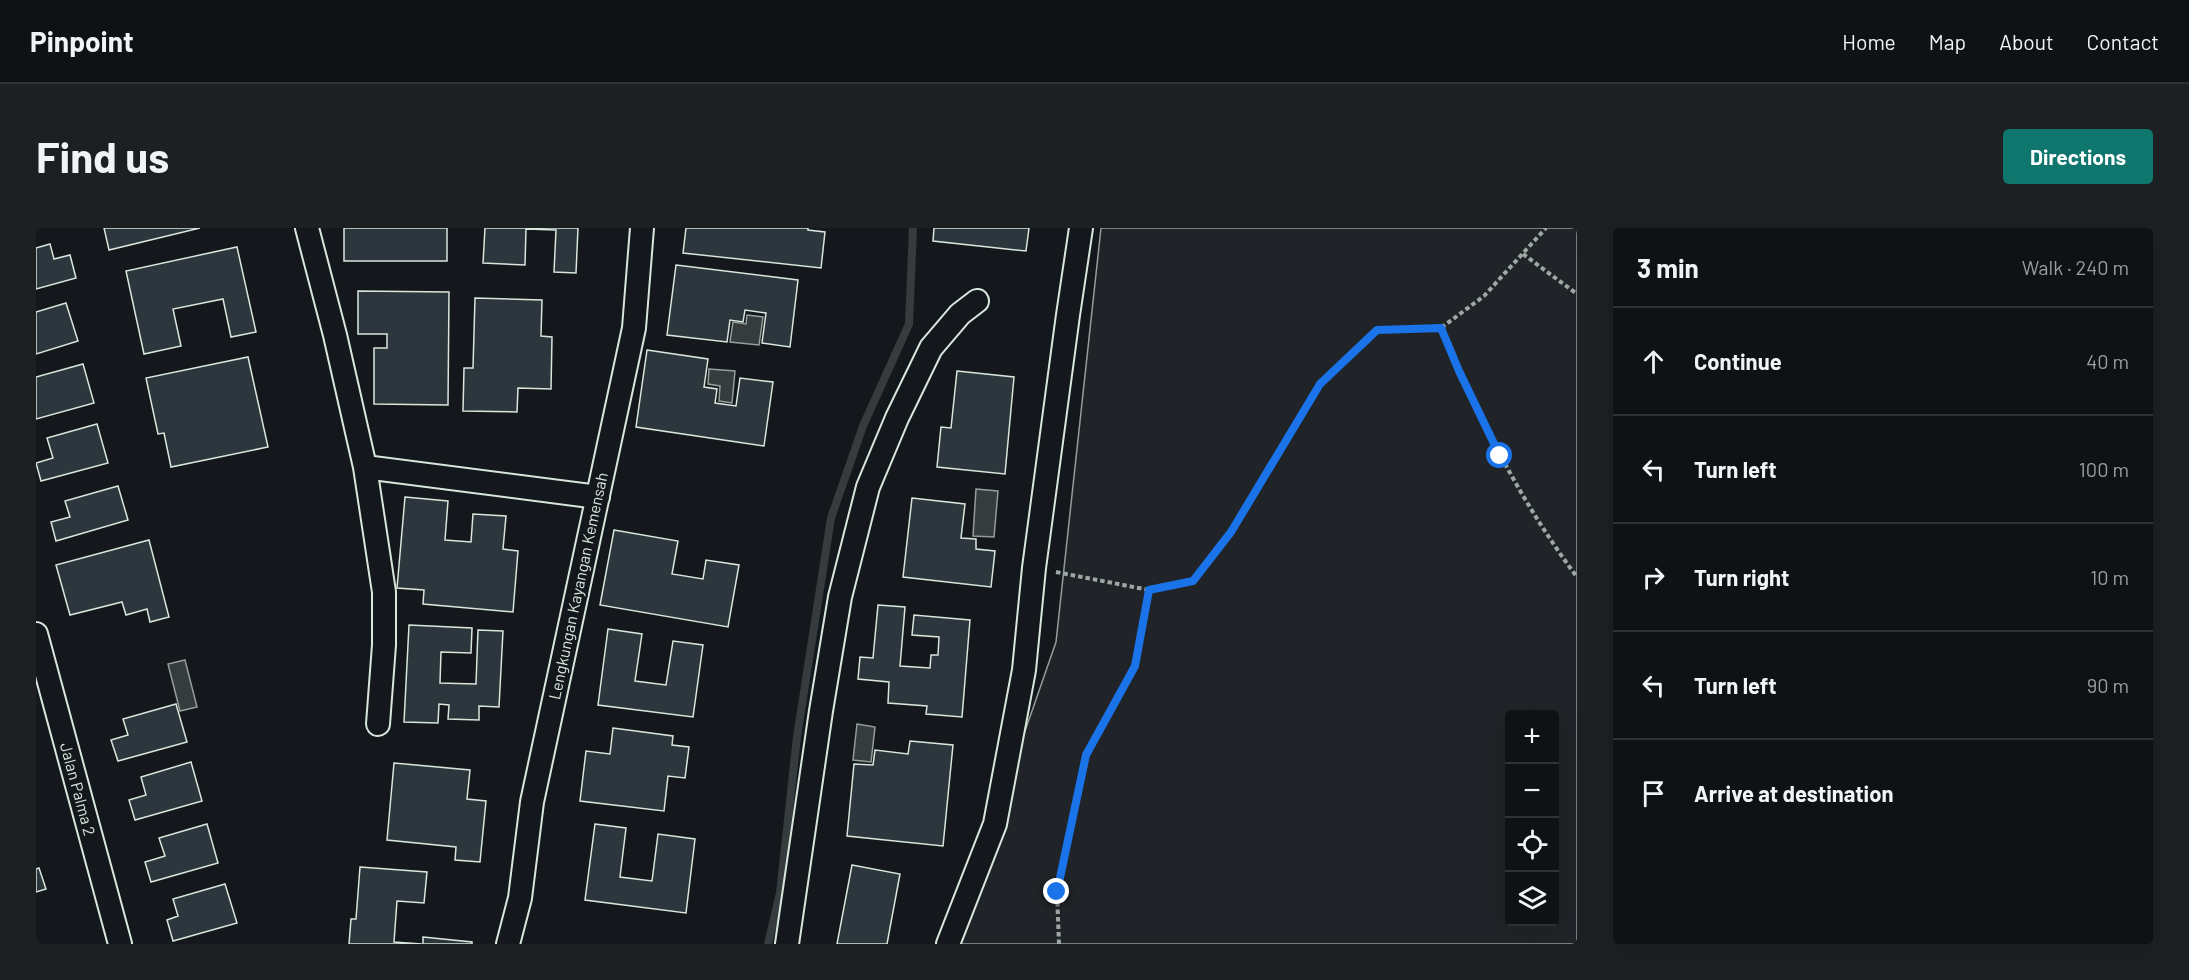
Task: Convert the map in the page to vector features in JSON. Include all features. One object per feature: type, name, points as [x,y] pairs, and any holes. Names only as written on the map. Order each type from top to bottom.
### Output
[{"type":"street","points":[[307,228],[335,336],[365,468],[384,592],[384,645],[378,724]]},
{"type":"street","name":"Lengkungan Kayangan Kemensah","points":[[508,944],[520,898],[532,802],[634,328],[642,228]]},
{"type":"street","points":[[948,944],[995,824],[1024,670],[1034,568],[1081,228]]},
{"type":"street","points":[[787,944],[840,597],[868,487],[897,418],[931,348],[960,314],[977,301]]},
{"type":"street","points":[[365,468],[598,497]]},
{"type":"street","name":"Jalan Palma 2","points":[[36,634],[43,689],[120,944]]},
{"type":"path","points":[[1034,568],[1149,590],[1193,581],[1231,532],[1320,384],[1377,330],[1441,328],[1484,296],[1546,228]]},
{"type":"path","points":[[1523,254],[1577,294]]},
{"type":"path","points":[[1441,328],[1500,456],[1555,548],[1577,577]]},
{"type":"path","points":[[1059,944],[1057,892],[1086,755],[1135,666],[1149,590]]},
{"type":"shaded area","points":[[1101,228],[1577,228],[1577,944],[951,944],[1056,642]]},
{"type":"shaded area","points":[[747,315],[763,317],[759,345],[730,342],[733,322],[746,324]]},
{"type":"shaded area","points":[[709,369],[735,371],[732,403],[719,401],[720,386],[708,384]]},
{"type":"shaded area","points":[[976,489],[998,491],[994,537],[973,536]]},
{"type":"shaded area","points":[[185,660],[197,707],[180,711],[168,664]]},
{"type":"shaded area","points":[[857,724],[875,727],[871,762],[853,760]]},
{"type":"building","points":[[104,228],[200,228],[109,250]]},
{"type":"building","points":[[344,228],[447,228],[447,261],[344,261]]},
{"type":"building","points":[[485,228],[578,228],[576,273],[554,272],[556,230],[526,229],[525,265],[483,263]]},
{"type":"building","points":[[686,228],[808,228],[808,230],[825,232],[821,268],[683,253]]},
{"type":"building","points":[[934,228],[1029,228],[1026,251],[933,241]]},
{"type":"building","points":[[50,244],[54,259],[70,255],[76,278],[36,289],[36,248]]},
{"type":"building","points":[[237,247],[256,332],[231,337],[223,299],[173,309],[181,346],[144,354],[126,271]]},
{"type":"building","points":[[676,265],[798,280],[790,347],[762,343],[766,313],[745,310],[743,322],[730,320],[727,342],[667,335]]},
{"type":"building","points":[[358,291],[449,292],[448,405],[374,404],[374,348],[387,348],[387,334],[358,334]]},
{"type":"building","points":[[475,298],[542,300],[541,336],[552,337],[551,389],[518,388],[517,412],[463,411],[464,368],[473,368]]},
{"type":"building","points":[[66,303],[78,341],[36,354],[36,312]]},
{"type":"building","points":[[647,350],[708,359],[704,387],[717,389],[715,403],[736,406],[740,378],[773,382],[764,446],[636,427]]},
{"type":"building","points":[[248,357],[268,447],[171,467],[164,433],[158,434],[146,378]]},
{"type":"building","points":[[83,364],[94,403],[36,419],[36,377]]},
{"type":"building","points":[[957,371],[1014,377],[1005,474],[937,467],[941,427],[951,428]]},
{"type":"building","points":[[97,424],[108,463],[41,481],[36,463],[53,458],[47,438]]},
{"type":"building","points":[[118,486],[128,520],[56,541],[51,522],[70,517],[65,501]]},
{"type":"building","points":[[405,497],[448,501],[445,540],[471,542],[473,514],[506,516],[503,549],[518,551],[513,612],[423,604],[424,590],[397,588]]},
{"type":"building","points":[[912,498],[965,504],[961,538],[976,539],[976,549],[995,551],[991,587],[903,577]]},
{"type":"building","points":[[614,530],[678,541],[672,574],[703,579],[706,560],[739,565],[728,627],[600,605]]},
{"type":"building","points":[[149,540],[169,617],[150,622],[147,609],[126,615],[122,602],[70,615],[56,565]]},
{"type":"building","points":[[878,605],[905,607],[900,666],[930,668],[931,655],[938,655],[939,637],[912,635],[914,615],[970,620],[962,717],[926,714],[927,706],[888,703],[889,682],[858,679],[860,657],[873,658]]},
{"type":"building","points":[[409,625],[472,628],[471,653],[441,652],[440,683],[476,684],[478,630],[503,631],[499,707],[479,706],[479,720],[448,719],[449,705],[439,704],[438,723],[404,722]]},
{"type":"building","points":[[608,629],[642,634],[635,681],[666,685],[673,641],[703,645],[693,717],[598,705]]},
{"type":"building","points":[[176,704],[187,742],[118,761],[111,740],[128,735],[123,719]]},
{"type":"building","points":[[613,728],[673,736],[672,745],[689,747],[685,778],[668,776],[664,811],[580,801],[586,751],[610,754]]},
{"type":"building","points":[[910,741],[953,745],[943,846],[847,836],[854,764],[873,765],[875,750],[908,754]]},
{"type":"building","points":[[191,762],[202,801],[135,820],[129,800],[146,795],[141,777]]},
{"type":"building","points":[[394,763],[470,770],[467,799],[486,801],[480,862],[455,860],[456,847],[387,840]]},
{"type":"building","points":[[207,824],[218,863],[151,882],[145,862],[165,856],[159,838]]},
{"type":"building","points":[[595,824],[626,828],[620,877],[652,881],[658,834],[695,839],[686,913],[585,900]]},
{"type":"building","points":[[852,865],[900,874],[887,944],[837,944]]},
{"type":"building","points":[[360,867],[427,872],[424,903],[397,901],[394,942],[422,944],[349,944],[351,919],[356,919]]},
{"type":"building","points":[[39,868],[46,889],[36,892],[36,869]]},
{"type":"building","points":[[225,884],[237,923],[173,941],[167,920],[178,916],[173,899]]},
{"type":"building","points":[[423,937],[472,942],[472,944],[423,944]]},
{"type":"waterway","points":[[768,944],[780,893],[797,737],[831,518],[863,426],[909,324],[913,228]]},
{"type":"route","points":[[1057,892],[1086,755],[1135,666],[1149,590],[1193,581],[1231,532],[1320,384],[1377,330],[1441,328],[1500,456]]}]
